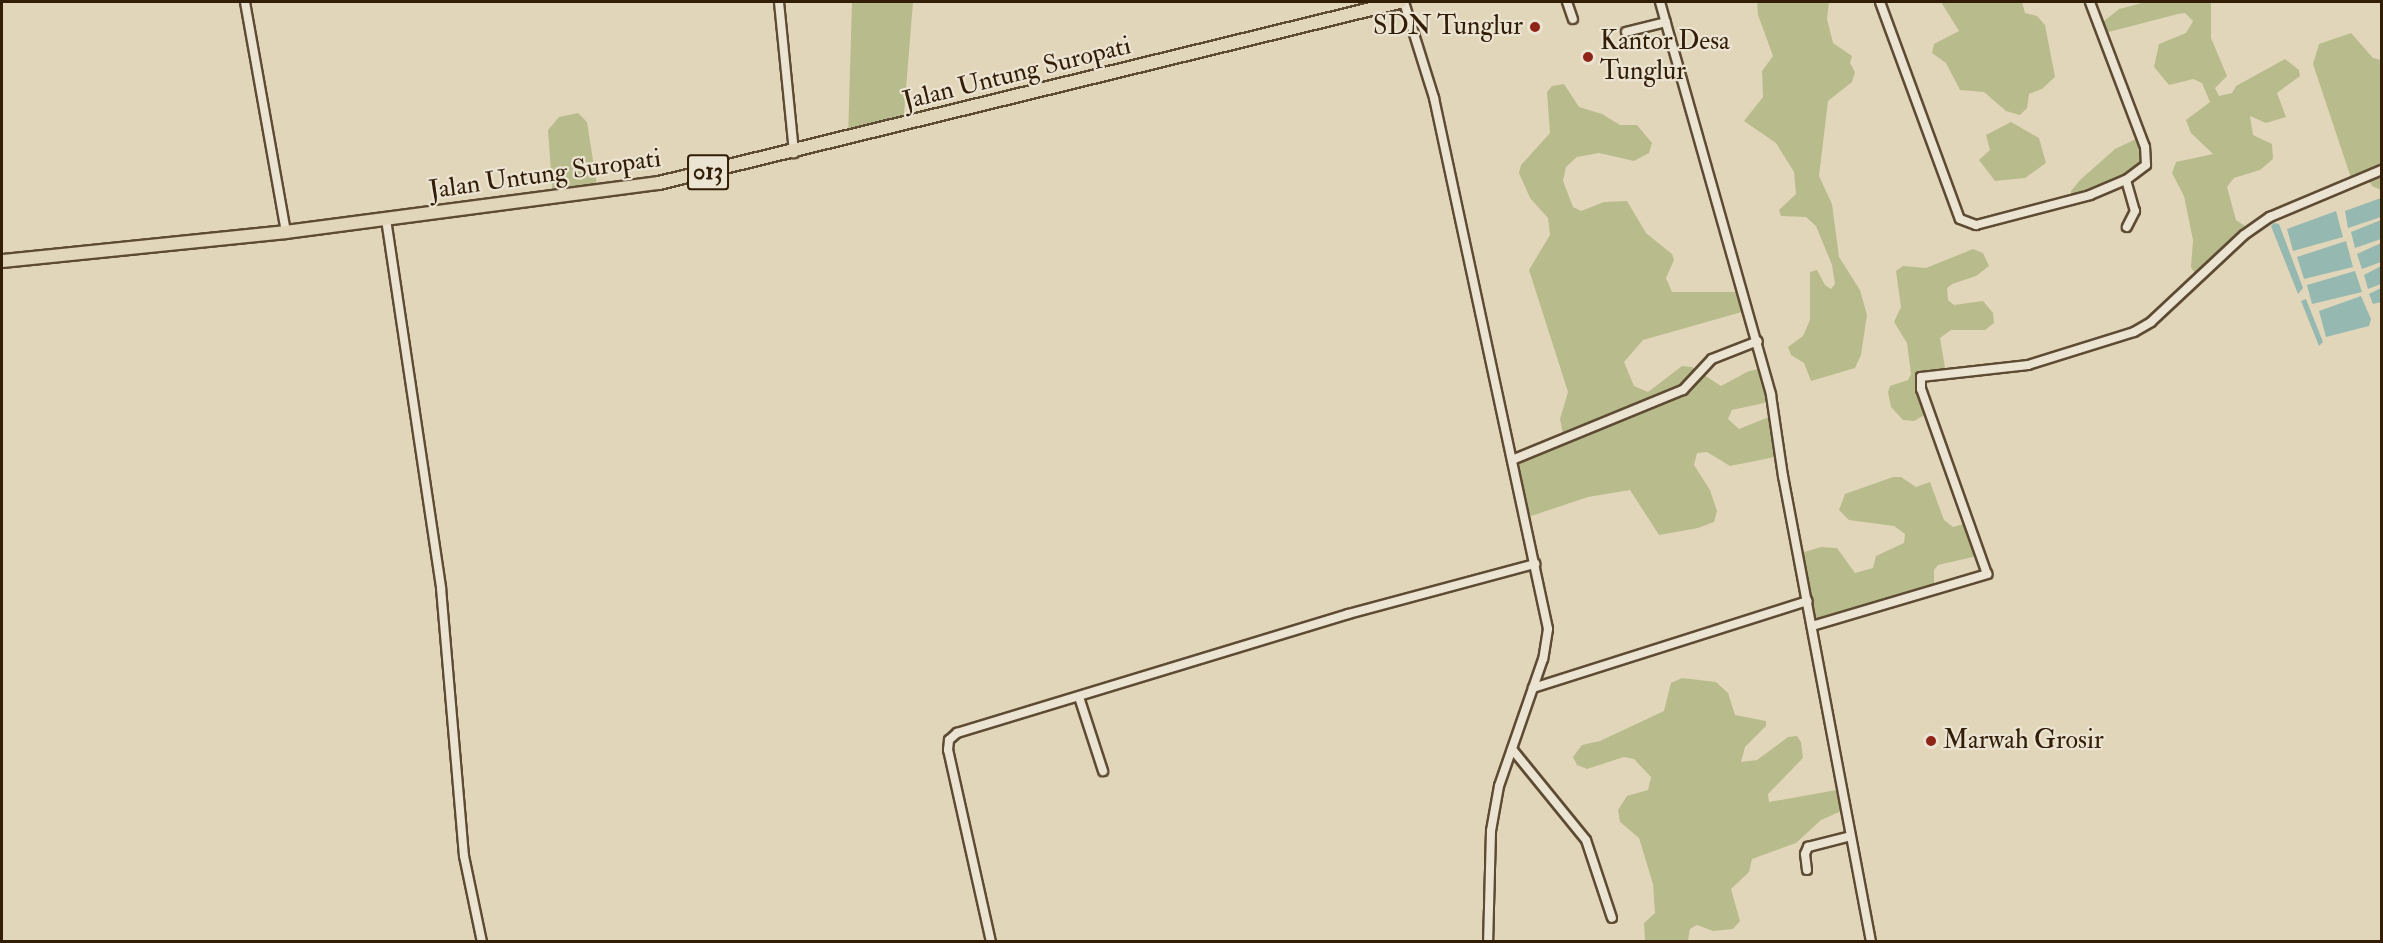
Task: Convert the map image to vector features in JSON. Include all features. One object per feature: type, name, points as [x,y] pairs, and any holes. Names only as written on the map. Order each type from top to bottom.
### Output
[{"type":"main road","name":"Jalan Untung Suropati","points":[[2,261],[286,232],[659,183],[794,153],[1402,2]]},
{"type":"street","points":[[245,2],[286,232]]},
{"type":"street","points":[[779,2],[794,153]]},
{"type":"street","points":[[1402,2],[1434,98],[1548,629],[1548,643],[1499,786],[1491,831],[1488,942]]},
{"type":"street","points":[[1568,2],[1573,19]]},
{"type":"street","points":[[1660,2],[1758,341],[1871,942]]},
{"type":"street","points":[[1880,2],[1960,219],[1976,225],[2090,195],[2126,180],[2146,165],[2148,159],[2090,2]]},
{"type":"street","points":[[1626,32],[1666,22]]},
{"type":"street","points":[[1812,626],[1987,574],[1922,389],[1921,377],[2028,365],[2134,332],[2151,322],[2244,235],[2266,219],[2382,170]]},
{"type":"street","points":[[2126,180],[2135,211],[2127,227]]},
{"type":"street","points":[[386,219],[441,588],[464,856],[482,942]]},
{"type":"street","points":[[1512,460],[1683,390],[1712,359],[1758,341]]},
{"type":"street","points":[[991,942],[949,740],[957,733],[1348,614],[1535,564]]},
{"type":"street","points":[[1533,688],[1808,601]]},
{"type":"street","points":[[1079,697],[1103,771]]},
{"type":"street","points":[[1512,749],[1581,832],[1612,918]]},
{"type":"street","points":[[1807,870],[1805,854],[1808,847],[1851,836]]},
{"type":"green space","points":[[852,2],[913,2],[903,126],[848,139]]},
{"type":"green space","points":[[1757,2],[1829,2],[1827,19],[1833,43],[1852,56],[1850,63],[1855,72],[1852,82],[1828,101],[1819,176],[1832,204],[1839,257],[1860,290],[1867,315],[1861,355],[1855,368],[1811,381],[1804,363],[1791,355],[1788,347],[1803,336],[1810,320],[1810,272],[1817,270],[1825,285],[1831,289],[1835,284],[1832,265],[1816,226],[1806,217],[1781,216],[1779,210],[1796,194],[1794,172],[1776,143],[1744,121],[1763,97],[1762,71],[1773,56],[1758,15]]},
{"type":"green space","points":[[1941,2],[2022,2],[2025,13],[2037,16],[2045,25],[2055,77],[2042,89],[2029,94],[2027,108],[2020,115],[2006,111],[1984,92],[1960,90],[1946,63],[1932,53],[1934,44],[1959,31]]},
{"type":"green space","points":[[2146,2],[2211,2],[2211,38],[2227,76],[2215,88],[2219,96],[2232,93],[2236,86],[2285,59],[2299,70],[2300,76],[2277,93],[2286,117],[2266,123],[2250,116],[2253,135],[2272,144],[2273,159],[2260,170],[2234,178],[2227,187],[2236,220],[2251,230],[2199,279],[2191,267],[2193,240],[2184,196],[2172,173],[2176,162],[2213,154],[2191,133],[2186,120],[2210,102],[2202,83],[2193,79],[2169,85],[2154,67],[2159,44],[2186,33],[2193,21],[2185,13],[2101,34],[2098,26],[2119,9]]},
{"type":"green space","points":[[2351,33],[2373,58],[2381,60],[2381,190],[2372,186],[2367,177],[2353,184],[2313,64],[2319,44]]},
{"type":"green space","points":[[1564,84],[1579,107],[1602,114],[1620,125],[1637,125],[1652,143],[1649,153],[1634,161],[1599,153],[1577,157],[1566,167],[1563,181],[1573,207],[1581,211],[1604,202],[1627,201],[1646,233],[1672,254],[1674,260],[1666,278],[1672,292],[1739,292],[1749,310],[1643,340],[1624,362],[1634,386],[1648,392],[1682,366],[1692,367],[1721,386],[1749,371],[1765,368],[1771,395],[1764,403],[1732,410],[1728,419],[1739,429],[1774,415],[1780,456],[1730,466],[1707,452],[1697,453],[1694,465],[1710,490],[1717,511],[1714,522],[1698,528],[1659,535],[1630,490],[1588,497],[1525,518],[1512,460],[1564,439],[1560,419],[1568,392],[1529,270],[1550,235],[1548,218],[1530,198],[1519,173],[1521,165],[1550,133],[1547,92],[1552,86]]},
{"type":"green space","points":[[578,113],[587,122],[598,192],[553,199],[548,130],[559,117]]},
{"type":"green space","points":[[2011,122],[2039,138],[2046,163],[2025,178],[1995,181],[1979,160],[1990,150],[1986,135]]},
{"type":"green space","points":[[2136,139],[2142,140],[2148,159],[2126,180],[2072,199],[2071,191],[2080,180],[2115,149]]},
{"type":"green space","points":[[1973,249],[1983,253],[1989,266],[1976,276],[1947,288],[1948,300],[1954,305],[1983,301],[1993,313],[1994,323],[1985,330],[1951,330],[1940,338],[1945,368],[1942,372],[1921,377],[1930,412],[1914,421],[1903,420],[1891,407],[1888,392],[1890,386],[1908,380],[1911,374],[1907,343],[1894,322],[1901,307],[1896,271],[1903,266],[1926,268]]},
{"type":"green space","points":[[1893,477],[1901,477],[1916,487],[1930,482],[1944,520],[1953,527],[1970,522],[1980,548],[1973,557],[1938,565],[1934,570],[1934,593],[1812,626],[1798,554],[1821,547],[1837,548],[1855,573],[1873,568],[1876,556],[1904,543],[1905,534],[1894,526],[1849,520],[1839,510],[1845,494]]},
{"type":"green space","points":[[1682,678],[1716,682],[1728,693],[1735,715],[1766,721],[1766,726],[1745,747],[1741,762],[1757,760],[1788,737],[1797,736],[1801,742],[1803,758],[1768,794],[1769,802],[1842,789],[1846,809],[1821,820],[1796,843],[1752,859],[1749,872],[1731,889],[1740,921],[1733,929],[1713,931],[1697,925],[1690,929],[1688,941],[1645,941],[1644,923],[1655,913],[1653,884],[1639,838],[1620,822],[1618,810],[1627,796],[1648,790],[1651,777],[1634,759],[1624,757],[1587,769],[1577,765],[1573,757],[1582,745],[1600,741],[1664,711],[1671,683]]},
{"type":"water","points":[[2381,198],[2381,217],[2348,228],[2345,211]]},
{"type":"water","points":[[2336,211],[2343,237],[2293,251],[2287,229]]},
{"type":"water","points":[[2381,220],[2381,239],[2355,248],[2351,232]]},
{"type":"water","points":[[2274,223],[2279,224],[2303,288],[2298,294],[2271,226]]},
{"type":"water","points":[[2346,241],[2353,267],[2304,279],[2297,257]]},
{"type":"water","points":[[2381,243],[2381,262],[2362,269],[2357,254]]},
{"type":"water","points":[[2381,266],[2381,284],[2368,289],[2364,275]]},
{"type":"water","points":[[2355,271],[2362,292],[2312,304],[2307,285]]},
{"type":"water","points":[[2381,288],[2381,302],[2373,304],[2369,294]]},
{"type":"water","points":[[2361,296],[2371,319],[2369,326],[2326,337],[2319,311]]},
{"type":"water","points":[[2306,299],[2323,342],[2319,346],[2301,301]]},
{"type":"place","name":"SDN Tunglur","points":[[1535,27]]},
{"type":"place","name":"Kantor Desa Tunglur","points":[[1588,57]]},
{"type":"place","name":"Marwah Grosir","points":[[1931,741]]}]
